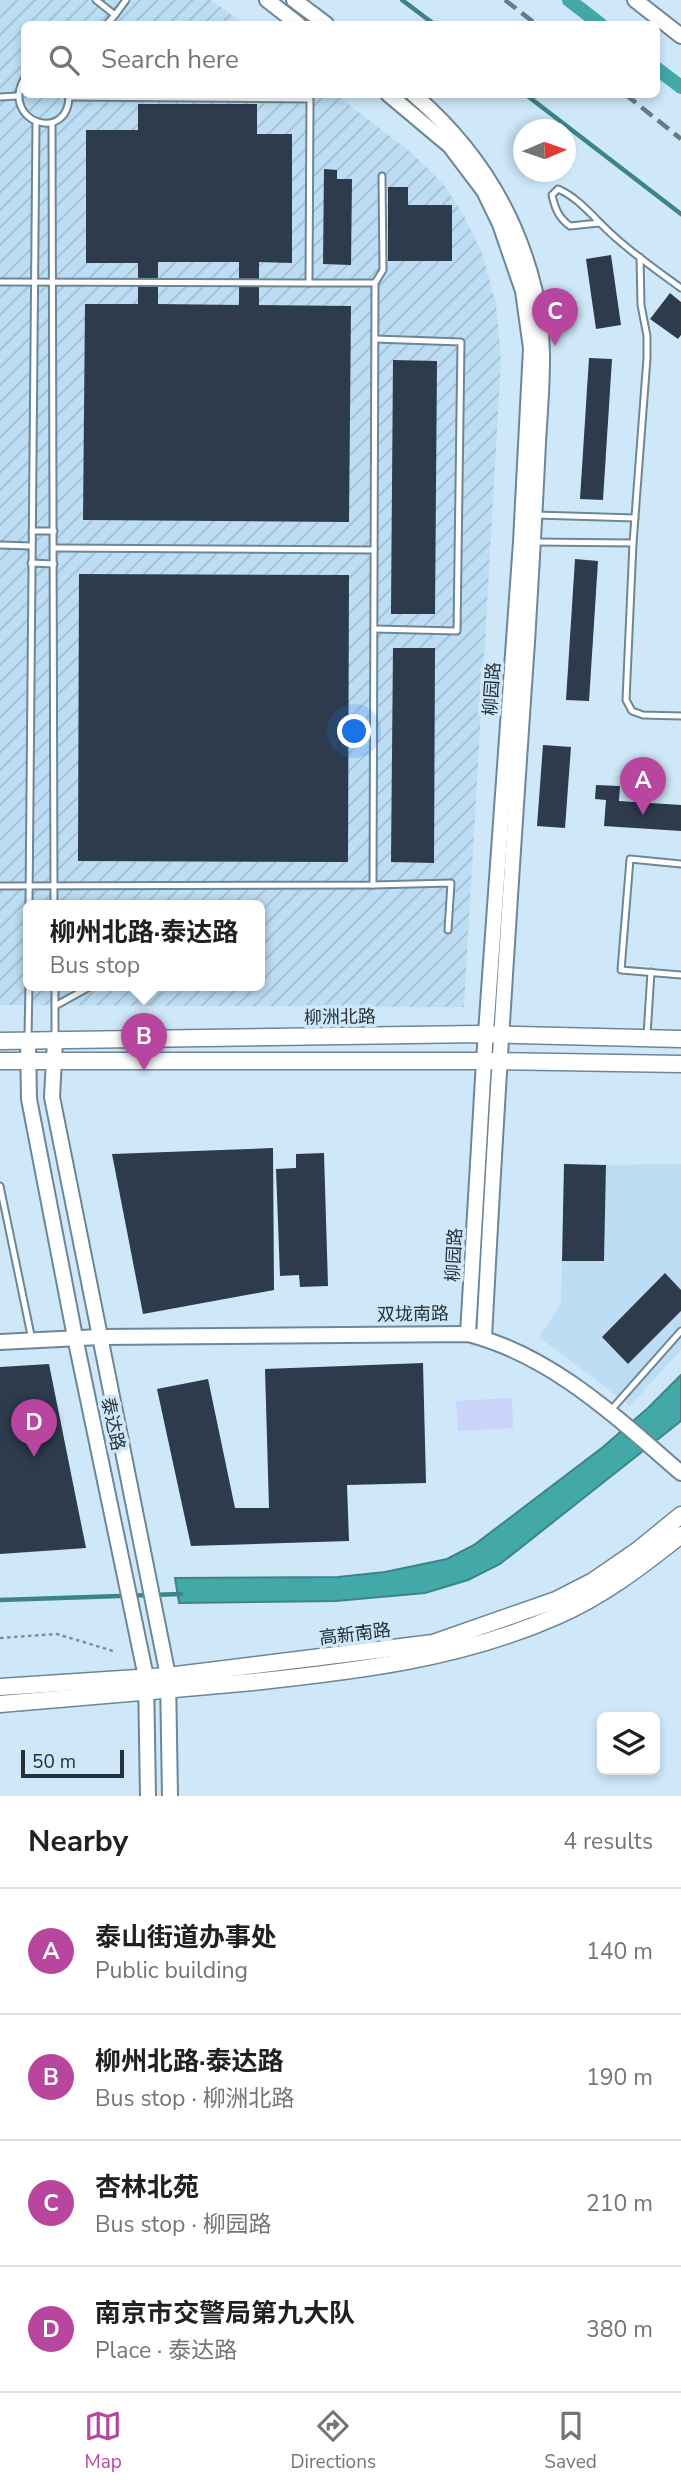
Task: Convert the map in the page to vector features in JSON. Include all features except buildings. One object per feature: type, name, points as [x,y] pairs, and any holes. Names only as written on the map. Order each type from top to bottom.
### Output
[{"type":"main road","name":"柳洲北路","points":[[0,1041],[493,1034],[681,1039]]},
{"type":"main road","points":[[0,1061],[491,1061],[681,1064]]},
{"type":"main road","name":"高新南路","points":[[168,1683],[433,1643],[526,1612],[593,1581],[638,1550],[681,1515]]},
{"type":"main road","name":"高新南路","points":[[0,1704],[168,1683],[352,1672],[433,1657],[534,1625],[582,1604],[626,1578],[681,1535]]},
{"type":"main road","name":"高新南路","points":[[0,1687],[146,1685]]},
{"type":"street","points":[[267,0],[294,21]]},
{"type":"street","points":[[295,0],[322,21]]},
{"type":"street","points":[[635,0],[681,36]]},
{"type":"street","name":"柳园路","points":[[393,98],[450,146],[484,191],[500,224],[519,280],[531,348],[529,515]]},
{"type":"street","name":"柳园路","points":[[417,98],[467,148],[496,191],[510,218],[535,288],[542,342],[491,1061],[468,1334]]},
{"type":"street","name":"泰达路","points":[[28,1041],[29,1099],[146,1685],[148,1796]]},
{"type":"street","name":"泰达路","points":[[55,1041],[52,1097],[149,1574],[168,1683],[170,1796]]},
{"type":"street","name":"柳园路","points":[[484,1338],[491,1061]]},
{"type":"street","name":"双垅南路","points":[[0,1342],[100,1337],[468,1334],[484,1338],[543,1365],[582,1389],[681,1473]]},
{"type":"lane","points":[[96,0],[115,15]]},
{"type":"lane","points":[[110,21],[126,0]]},
{"type":"lane","points":[[21,84],[17,96],[23,114],[36,123],[52,122],[65,113],[69,98]]},
{"type":"lane","points":[[0,97],[17,96]]},
{"type":"lane","points":[[230,98],[310,99],[309,282]]},
{"type":"lane","points":[[52,122],[54,900]]},
{"type":"lane","points":[[29,900],[36,123]]},
{"type":"lane","points":[[373,885],[375,283],[383,270],[382,176]]},
{"type":"lane","points":[[599,222],[570,226],[561,219],[552,195],[558,189],[566,192],[640,257],[681,288]]},
{"type":"lane","points":[[640,257],[641,304],[648,358],[633,543],[626,700],[632,711],[643,715],[681,716]]},
{"type":"lane","points":[[0,282],[375,283]]},
{"type":"lane","points":[[374,629],[457,631],[461,342],[375,339]]},
{"type":"lane","points":[[529,515],[635,518]]},
{"type":"lane","points":[[32,531],[54,531]]},
{"type":"lane","points":[[527,542],[633,543]]},
{"type":"lane","points":[[0,545],[31,545]]},
{"type":"lane","points":[[54,548],[374,550]]},
{"type":"lane","points":[[31,563],[54,564]]},
{"type":"lane","points":[[681,864],[630,859],[621,970],[681,975]]},
{"type":"lane","points":[[0,886],[451,883],[448,930]]},
{"type":"lane","points":[[647,1038],[651,972]]},
{"type":"lane","points":[[28,1041],[29,991]]},
{"type":"lane","points":[[55,991],[55,1041]]},
{"type":"lane","points":[[55,1006],[82,991]]},
{"type":"lane","points":[[0,1186],[32,1340]]},
{"type":"lane","points":[[613,1414],[681,1331]]},
{"type":"path","points":[[0,1638],[57,1634],[113,1651]]},
{"type":"shaded area","points":[[0,0],[211,0],[240,21],[21,21],[21,98],[341,98],[415,156],[444,185],[464,216],[482,253],[496,304],[501,360],[464,1007],[0,1005]]},
{"type":"shaded area","points":[[681,1164],[681,1350],[630,1406],[539,1337],[561,1304],[562,1261],[604,1261],[606,1165]]},
{"type":"shaded area","points":[[681,1375],[681,1421],[500,1564],[468,1580],[425,1593],[336,1601],[179,1603],[175,1578],[338,1577],[385,1572],[447,1559],[474,1545],[603,1447]]},
{"type":"shaded area","points":[[512,1398],[513,1428],[458,1431],[456,1401]]},
{"type":"waterway","points":[[402,0],[430,21]]},
{"type":"waterway","points":[[569,0],[596,21]]},
{"type":"waterway","points":[[660,71],[681,87]]},
{"type":"waterway","points":[[530,98],[681,214]]},
{"type":"waterway","points":[[0,1600],[181,1594]]},
{"type":"railway","points":[[505,0],[532,21]]},
{"type":"railway","points":[[630,98],[681,139]]},
{"type":"place","name":"杏林北苑","points":[[555,346]]},
{"type":"place","name":"泰山街道办事处","points":[[643,815]]},
{"type":"place","name":"柳州北路·泰达路","points":[[144,1071]]},
{"type":"place","name":"南京市交警局第九大队","points":[[34,1457]]}]
